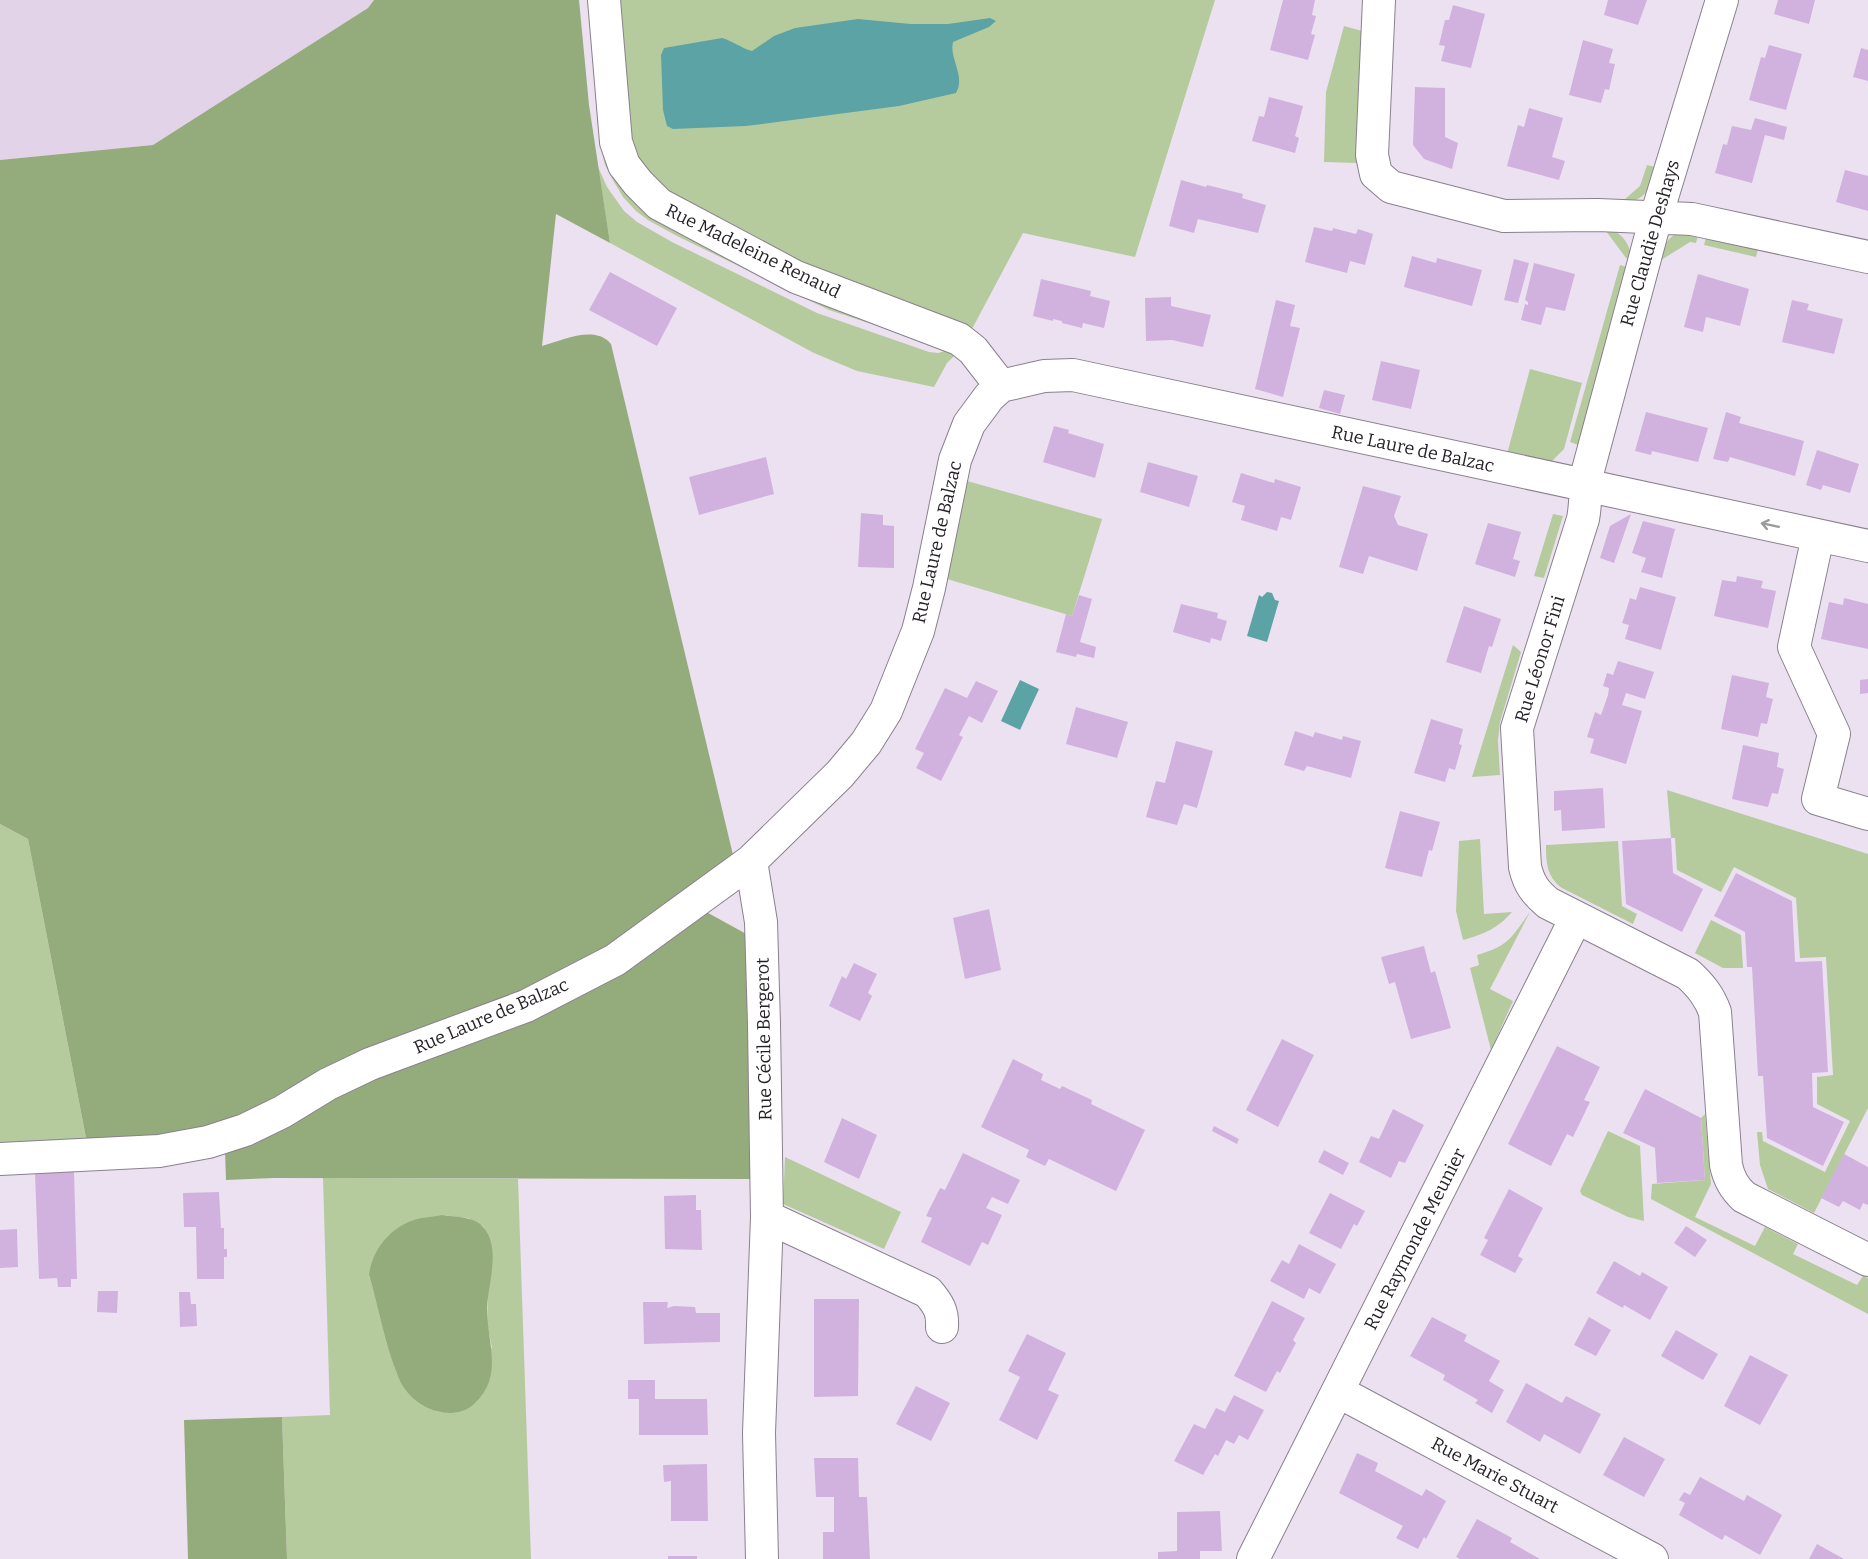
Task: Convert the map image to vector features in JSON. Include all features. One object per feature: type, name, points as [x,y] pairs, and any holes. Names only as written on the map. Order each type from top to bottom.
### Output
[{"type":"street","name":"Rue Madeleine Renaud","points":[[604,0],[616,142],[624,165],[658,204],[796,277],[959,339],[973,350],[1001,386]]},
{"type":"street","points":[[1378,0],[1372,156],[1376,174],[1391,187],[1504,216],[1656,217],[1706,221],[1868,257]]},
{"type":"street","name":"Rue Claudie Deshays","points":[[1585,487],[1656,217],[1722,0]]},
{"type":"street","name":"Rue Laure de Balzac","points":[[0,1159],[159,1151],[208,1142],[245,1130],[282,1112],[328,1084],[370,1064],[526,1006],[615,960],[751,861],[840,774],[866,743],[886,711],[918,631],[962,436],[978,410],[1001,386],[1044,376],[1073,375],[1585,487],[1868,546]]},
{"type":"street","name":"Rue Léonor Fini","points":[[1585,487],[1586,500],[1583,519],[1517,728],[1525,867],[1529,882],[1534,891],[1548,903],[1688,974],[1710,999],[1715,1012],[1726,1165],[1735,1189],[1744,1197],[1868,1260]]},
{"type":"street","points":[[1818,536],[1794,647],[1834,734],[1818,799],[1868,814]]},
{"type":"street","name":"Rue Cécile Bergerot","points":[[751,861],[761,922],[767,1218],[759,1433],[762,1559]]},
{"type":"street","name":"Rue Raymonde Meunier","points":[[1253,1559],[1576,918]]},
{"type":"street","points":[[767,1218],[928,1292],[940,1306],[942,1328]]},
{"type":"street","name":"Rue Marie Stuart","points":[[1339,1392],[1652,1559]]},
{"type":"shaded area","points":[[0,0],[374,0],[368,8],[153,145],[0,160]]},
{"type":"green space","points":[[374,0],[579,0],[589,105],[610,243],[556,214],[542,346],[587,335],[604,338],[611,344],[734,859],[593,964],[232,1129],[88,1148],[28,839],[0,824],[0,160],[153,145],[368,8]]},
{"type":"green space","points":[[588,0],[592,0],[617,180],[638,207],[650,215],[933,344],[829,310],[677,236],[636,211],[623,197],[614,182],[605,165],[601,148]]},
{"type":"green space","points":[[616,0],[1215,0],[1135,257],[1023,233],[972,329],[865,294],[673,201],[646,178],[629,141]]},
{"type":"green space","points":[[1344,26],[1362,31],[1357,163],[1324,162],[1326,92]]},
{"type":"green space","points":[[1647,165],[1659,168],[1648,190],[1640,198],[1617,206],[1640,186]]},
{"type":"green space","points":[[598,167],[607,187],[624,211],[637,222],[672,242],[817,313],[929,352],[938,353],[948,350],[954,356],[947,363],[934,387],[857,371],[814,353],[610,243]]},
{"type":"green space","points":[[1603,227],[1615,231],[1624,238],[1632,260],[1626,258]]},
{"type":"green space","points":[[1681,231],[1699,231],[1696,243],[1690,242],[1658,262],[1666,243]]},
{"type":"green space","points":[[1707,233],[1759,245],[1756,257],[1704,245]]},
{"type":"green space","points":[[1620,265],[1631,268],[1581,446],[1570,442]]},
{"type":"green space","points":[[1530,369],[1582,383],[1564,449],[1550,463],[1507,454]]},
{"type":"green space","points":[[967,481],[1102,519],[1072,616],[947,579]]},
{"type":"green space","points":[[1553,514],[1563,516],[1544,578],[1534,576]]},
{"type":"green space","points":[[1513,645],[1521,652],[1500,722],[1498,740],[1500,775],[1472,777]]},
{"type":"green space","points":[[1667,790],[1868,854],[1868,1108],[1814,1213],[1768,1189],[1760,1165],[1757,1132],[1762,1132],[1763,1141],[1825,1172],[1850,1121],[1817,1104],[1817,1077],[1833,1075],[1826,957],[1800,958],[1796,898],[1734,867],[1721,892],[1677,870],[1675,838],[1671,838]]},
{"type":"green space","points":[[0,824],[28,839],[88,1148],[0,1154]]},
{"type":"green space","points":[[1480,839],[1484,914],[1512,912],[1490,930],[1463,940],[1456,911],[1459,841]]},
{"type":"green space","points":[[1618,841],[1622,906],[1637,914],[1633,924],[1562,888],[1553,879],[1547,864],[1546,845]]},
{"type":"green space","points":[[699,908],[750,936],[752,1179],[274,1178],[226,1180],[225,1150]]},
{"type":"green space","points":[[1530,912],[1490,989],[1513,1001],[1491,1050],[1470,968],[1479,965],[1477,955],[1496,948],[1508,940]]},
{"type":"green space","points":[[1711,920],[1741,935],[1743,968],[1723,968],[1695,953]]},
{"type":"green space","points":[[1705,1114],[1711,1184],[1695,1217],[1755,1246],[1765,1227],[1798,1244],[1793,1254],[1857,1285],[1863,1276],[1868,1278],[1868,1314],[1651,1199],[1652,1184],[1705,1180],[1701,1118]]},
{"type":"green space","points":[[1608,1131],[1640,1146],[1644,1221],[1628,1217],[1582,1195],[1580,1191]]},
{"type":"green space","points":[[785,1157],[901,1212],[884,1249],[783,1204]]},
{"type":"green space","points":[[323,1178],[518,1179],[531,1559],[287,1559],[282,1417],[330,1415]],"holes":[[[442,1215],[468,1218],[484,1227],[492,1264],[487,1323],[492,1348],[374,1291],[369,1276]]]},
{"type":"green space","points":[[442,1215],[464,1218],[480,1224],[489,1236],[493,1256],[487,1308],[492,1370],[484,1392],[475,1403],[467,1409],[453,1413],[437,1411],[425,1406],[404,1388],[389,1352],[369,1275],[378,1249],[397,1229],[417,1219]]},
{"type":"green space","points":[[282,1417],[287,1559],[188,1559],[184,1420]]},
{"type":"water","points":[[990,18],[996,21],[989,27],[953,42],[953,55],[959,80],[956,93],[899,106],[746,126],[673,129],[667,126],[663,110],[661,55],[664,48],[722,38],[752,51],[774,36],[795,28],[858,19],[911,24],[948,24]]},
{"type":"water","points":[[1267,592],[1272,593],[1275,600],[1279,601],[1267,642],[1247,636],[1259,595],[1262,597]]},
{"type":"water","points":[[1020,680],[1039,689],[1020,730],[1001,721]]},
{"type":"building","points":[[1283,0],[1315,0],[1312,15],[1316,16],[1311,34],[1315,35],[1308,60],[1270,50]]},
{"type":"building","points":[[1608,0],[1647,0],[1638,25],[1604,15]]},
{"type":"building","points":[[1778,0],[1815,0],[1809,24],[1774,14]]},
{"type":"building","points":[[1453,5],[1485,14],[1471,68],[1441,61],[1445,46],[1439,45],[1445,20],[1449,20]]},
{"type":"building","points":[[1583,40],[1613,49],[1609,63],[1615,64],[1609,90],[1605,89],[1601,103],[1569,95]]},
{"type":"building","points":[[1769,45],[1802,54],[1786,110],[1749,100],[1761,57],[1765,58]]},
{"type":"building","points":[[1861,48],[1868,50],[1868,81],[1853,77]]},
{"type":"building","points":[[1415,87],[1445,88],[1445,137],[1458,143],[1452,169],[1424,159],[1413,145]]},
{"type":"building","points":[[1269,97],[1303,106],[1295,136],[1299,138],[1295,153],[1252,141],[1259,116],[1264,117]]},
{"type":"building","points":[[1529,108],[1563,118],[1552,157],[1565,161],[1559,180],[1507,166],[1518,125],[1524,127]]},
{"type":"building","points":[[1755,118],[1787,127],[1784,140],[1765,135],[1752,183],[1715,173],[1723,144],[1727,145],[1732,126],[1751,130]]},
{"type":"building","points":[[1845,170],[1868,176],[1868,211],[1836,202]]},
{"type":"building","points":[[1181,180],[1243,194],[1242,198],[1266,205],[1258,233],[1198,219],[1194,233],[1169,226]]},
{"type":"building","points":[[1314,227],[1332,231],[1333,228],[1356,234],[1358,229],[1373,234],[1365,265],[1350,261],[1347,273],[1305,262]]},
{"type":"building","points":[[1412,256],[1436,263],[1437,258],[1482,270],[1472,306],[1404,287]]},
{"type":"building","points":[[1514,259],[1529,263],[1518,303],[1504,300]]},
{"type":"building","points":[[1534,263],[1575,274],[1565,311],[1546,307],[1541,325],[1521,320],[1525,304],[1528,305],[1525,300]]},
{"type":"building","points":[[610,272],[677,308],[657,346],[589,310]]},
{"type":"building","points":[[1698,274],[1749,289],[1740,326],[1706,317],[1703,332],[1684,327]]},
{"type":"building","points":[[1041,279],[1091,291],[1090,296],[1110,301],[1104,328],[1083,323],[1082,328],[1062,323],[1062,321],[1033,316]]},
{"type":"building","points":[[1171,297],[1171,306],[1211,315],[1203,347],[1172,340],[1146,341],[1145,298]]},
{"type":"building","points":[[1276,300],[1295,305],[1290,326],[1300,328],[1283,397],[1255,389]]},
{"type":"building","points":[[1792,300],[1809,304],[1807,310],[1843,319],[1834,354],[1782,342]]},
{"type":"building","points":[[1381,361],[1420,370],[1411,409],[1372,400]]},
{"type":"building","points":[[1324,390],[1345,395],[1340,414],[1319,408]]},
{"type":"building","points":[[1646,412],[1708,428],[1698,462],[1652,451],[1651,455],[1635,451]]},
{"type":"building","points":[[1726,412],[1741,417],[1739,423],[1804,441],[1795,476],[1730,457],[1728,462],[1713,459]]},
{"type":"building","points":[[1054,426],[1069,430],[1068,433],[1104,444],[1095,478],[1043,462]]},
{"type":"building","points":[[1817,450],[1859,464],[1850,493],[1823,485],[1821,490],[1806,485]]},
{"type":"building","points":[[766,457],[774,494],[699,515],[689,477]]},
{"type":"building","points":[[1148,462],[1198,476],[1189,507],[1140,492]]},
{"type":"building","points":[[1241,473],[1274,483],[1275,479],[1301,487],[1291,520],[1281,517],[1277,531],[1241,520],[1245,506],[1232,502]]},
{"type":"building","points":[[1363,486],[1401,496],[1394,516],[1398,525],[1428,534],[1417,571],[1369,556],[1363,574],[1339,567]]},
{"type":"building","points":[[861,513],[883,515],[883,525],[894,526],[894,568],[858,567]]},
{"type":"building","points":[[1631,514],[1614,563],[1600,558],[1610,526]]},
{"type":"building","points":[[1643,521],[1675,529],[1662,578],[1641,572],[1646,558],[1632,553]]},
{"type":"building","points":[[1488,523],[1521,532],[1513,559],[1520,561],[1515,577],[1475,564]]},
{"type":"building","points":[[1737,576],[1763,581],[1761,588],[1776,591],[1768,628],[1714,616],[1722,580],[1736,582]]},
{"type":"building","points":[[1640,587],[1676,597],[1661,650],[1625,639],[1629,625],[1622,623],[1630,598],[1636,600]]},
{"type":"building","points":[[1079,595],[1092,599],[1080,642],[1096,647],[1094,658],[1077,654],[1076,657],[1056,652],[1066,614],[1072,616]]},
{"type":"building","points":[[1844,598],[1868,604],[1868,649],[1821,639],[1829,602],[1843,605]]},
{"type":"building","points":[[1181,604],[1218,613],[1217,618],[1227,621],[1221,641],[1211,638],[1210,643],[1173,632]]},
{"type":"building","points":[[1464,606],[1501,619],[1492,647],[1489,646],[1481,673],[1446,662]]},
{"type":"building","points":[[1618,661],[1654,672],[1645,699],[1626,693],[1622,705],[1642,711],[1626,764],[1590,753],[1594,739],[1587,737],[1595,712],[1601,715],[1608,695],[1609,688],[1603,686],[1607,673],[1613,675]]},
{"type":"building","points":[[1732,675],[1769,683],[1766,697],[1773,699],[1767,724],[1761,723],[1758,737],[1721,729]]},
{"type":"building","points":[[1868,679],[1868,693],[1860,694],[1860,680]]},
{"type":"building","points":[[976,681],[998,691],[982,723],[969,716],[959,735],[963,737],[941,781],[916,768],[924,753],[915,749],[945,688],[967,698]]},
{"type":"building","points":[[1076,707],[1128,722],[1117,758],[1066,744]]},
{"type":"building","points":[[1431,719],[1463,729],[1459,744],[1462,745],[1455,770],[1449,768],[1445,782],[1414,773]]},
{"type":"building","points":[[1295,731],[1313,737],[1315,732],[1342,740],[1343,736],[1361,741],[1351,778],[1307,766],[1304,771],[1284,765]]},
{"type":"building","points":[[1176,741],[1213,751],[1197,808],[1184,804],[1177,825],[1146,817],[1156,781],[1165,783]]},
{"type":"building","points":[[1743,745],[1779,753],[1777,767],[1784,769],[1778,794],[1772,793],[1768,807],[1732,799]]},
{"type":"building","points":[[1603,788],[1605,828],[1562,831],[1561,810],[1554,811],[1554,791]]},
{"type":"building","points":[[1400,811],[1440,822],[1422,877],[1385,868]]},
{"type":"building","points":[[1671,838],[1673,873],[1703,889],[1682,932],[1626,904],[1622,841]]},
{"type":"building","points":[[1736,873],[1792,901],[1795,962],[1822,961],[1828,1072],[1812,1073],[1813,1107],[1844,1122],[1823,1166],[1767,1138],[1763,1076],[1758,1076],[1752,967],[1747,967],[1745,932],[1714,916]]},
{"type":"building","points":[[989,909],[1001,970],[965,979],[953,918]]},
{"type":"building","points":[[1424,946],[1431,973],[1435,971],[1451,1028],[1411,1039],[1395,982],[1389,984],[1381,957]]},
{"type":"building","points":[[854,963],[877,974],[868,993],[872,996],[860,1021],[829,1006],[842,976],[846,979]]},
{"type":"building","points":[[1282,1039],[1314,1055],[1278,1127],[1246,1110]]},
{"type":"building","points":[[1557,1046],[1600,1067],[1584,1100],[1590,1102],[1573,1137],[1567,1134],[1551,1166],[1508,1144]]},
{"type":"building","points":[[1013,1059],[1043,1074],[1041,1080],[1060,1089],[1062,1086],[1092,1100],[1091,1104],[1145,1130],[1116,1191],[1049,1159],[1045,1166],[1026,1157],[1029,1150],[981,1127]]},
{"type":"building","points":[[1645,1089],[1701,1118],[1705,1180],[1657,1183],[1655,1148],[1623,1133]]},
{"type":"building","points":[[1393,1109],[1424,1125],[1405,1163],[1399,1161],[1391,1178],[1359,1162],[1371,1136],[1379,1139]]},
{"type":"building","points":[[842,1118],[877,1135],[859,1179],[824,1162]]},
{"type":"building","points":[[1214,1126],[1239,1139],[1237,1144],[1212,1131]]},
{"type":"building","points":[[1324,1150],[1349,1163],[1343,1175],[1318,1162]]},
{"type":"building","points":[[963,1153],[1020,1180],[1008,1204],[992,1197],[986,1208],[1002,1215],[988,1245],[982,1242],[970,1266],[921,1242],[932,1218],[926,1216],[940,1188],[945,1190]]},
{"type":"building","points":[[1844,1154],[1868,1167],[1868,1205],[1863,1203],[1860,1210],[1843,1201],[1839,1207],[1821,1198]]},
{"type":"building","points":[[74,1172],[77,1279],[71,1279],[71,1287],[58,1287],[57,1278],[39,1279],[35,1173]]},
{"type":"building","points":[[1509,1189],[1543,1208],[1518,1256],[1523,1259],[1515,1273],[1480,1255],[1488,1240],[1484,1238]]},
{"type":"building","points":[[219,1192],[221,1228],[224,1228],[224,1249],[227,1249],[227,1257],[224,1257],[224,1279],[197,1279],[196,1227],[184,1227],[183,1193]]},
{"type":"building","points":[[1330,1193],[1365,1211],[1357,1226],[1354,1224],[1341,1249],[1309,1233]]},
{"type":"building","points":[[696,1195],[696,1210],[701,1210],[702,1250],[665,1249],[664,1196]]},
{"type":"building","points":[[1686,1226],[1707,1240],[1695,1257],[1674,1243]]},
{"type":"building","points":[[17,1229],[18,1267],[0,1268],[0,1230]]},
{"type":"building","points":[[1299,1244],[1336,1264],[1320,1294],[1309,1288],[1304,1299],[1270,1281],[1282,1260],[1289,1264]]},
{"type":"building","points":[[1614,1261],[1640,1276],[1642,1272],[1668,1287],[1650,1320],[1596,1293]]},
{"type":"building","points":[[98,1291],[118,1291],[117,1313],[97,1312]]},
{"type":"building","points":[[179,1292],[190,1292],[191,1304],[196,1304],[197,1326],[180,1327]]},
{"type":"building","points":[[814,1299],[859,1299],[858,1396],[814,1397]]},
{"type":"building","points":[[1272,1301],[1305,1318],[1293,1340],[1296,1343],[1280,1373],[1277,1371],[1266,1392],[1234,1376]]},
{"type":"building","points":[[643,1302],[668,1302],[667,1308],[695,1307],[696,1313],[720,1313],[720,1342],[644,1344]]},
{"type":"building","points":[[1432,1317],[1467,1335],[1464,1341],[1500,1361],[1489,1381],[1504,1390],[1492,1413],[1475,1403],[1478,1400],[1443,1380],[1445,1375],[1410,1356]]},
{"type":"building","points":[[1589,1317],[1611,1330],[1596,1356],[1574,1345]]},
{"type":"building","points":[[1676,1330],[1718,1354],[1703,1380],[1661,1356]]},
{"type":"building","points":[[1027,1334],[1066,1353],[1048,1390],[1059,1395],[1037,1440],[999,1420],[1020,1377],[1008,1371]]},
{"type":"building","points":[[1750,1355],[1788,1375],[1760,1425],[1724,1406]]},
{"type":"building","points":[[628,1380],[655,1380],[655,1399],[707,1399],[708,1435],[639,1435],[639,1399],[628,1399]]},
{"type":"building","points":[[1526,1383],[1562,1403],[1566,1396],[1601,1414],[1580,1454],[1544,1434],[1540,1442],[1506,1422]]},
{"type":"building","points":[[916,1386],[950,1403],[931,1441],[896,1424]]},
{"type":"building","points":[[1234,1395],[1264,1410],[1248,1440],[1239,1435],[1234,1444],[1226,1440],[1218,1456],[1215,1454],[1203,1475],[1174,1461],[1194,1424],[1205,1429],[1216,1408],[1225,1412]]},
{"type":"building","points":[[1624,1437],[1665,1459],[1644,1497],[1603,1475]]},
{"type":"building","points":[[1357,1453],[1378,1463],[1375,1471],[1422,1496],[1426,1489],[1446,1501],[1426,1539],[1424,1537],[1418,1549],[1396,1538],[1403,1526],[1339,1493]]},
{"type":"building","points":[[814,1458],[858,1458],[859,1497],[867,1497],[870,1559],[823,1559],[823,1532],[834,1532],[834,1497],[816,1497]]},
{"type":"building","points":[[707,1464],[708,1521],[671,1521],[671,1481],[664,1482],[663,1465]]},
{"type":"building","points":[[1700,1477],[1744,1501],[1747,1495],[1782,1515],[1760,1555],[1725,1535],[1722,1540],[1679,1515],[1685,1503],[1679,1500],[1684,1492],[1690,1495]]},
{"type":"building","points":[[1220,1511],[1222,1551],[1200,1551],[1200,1559],[1158,1559],[1158,1552],[1177,1551],[1177,1512]]},
{"type":"building","points":[[1477,1519],[1512,1538],[1510,1542],[1540,1559],[1460,1559],[1456,1557]]},
{"type":"building","points":[[1817,1544],[1844,1559],[1809,1559]]},
{"type":"building","points":[[668,1556],[697,1556],[697,1559],[668,1559]]}]
